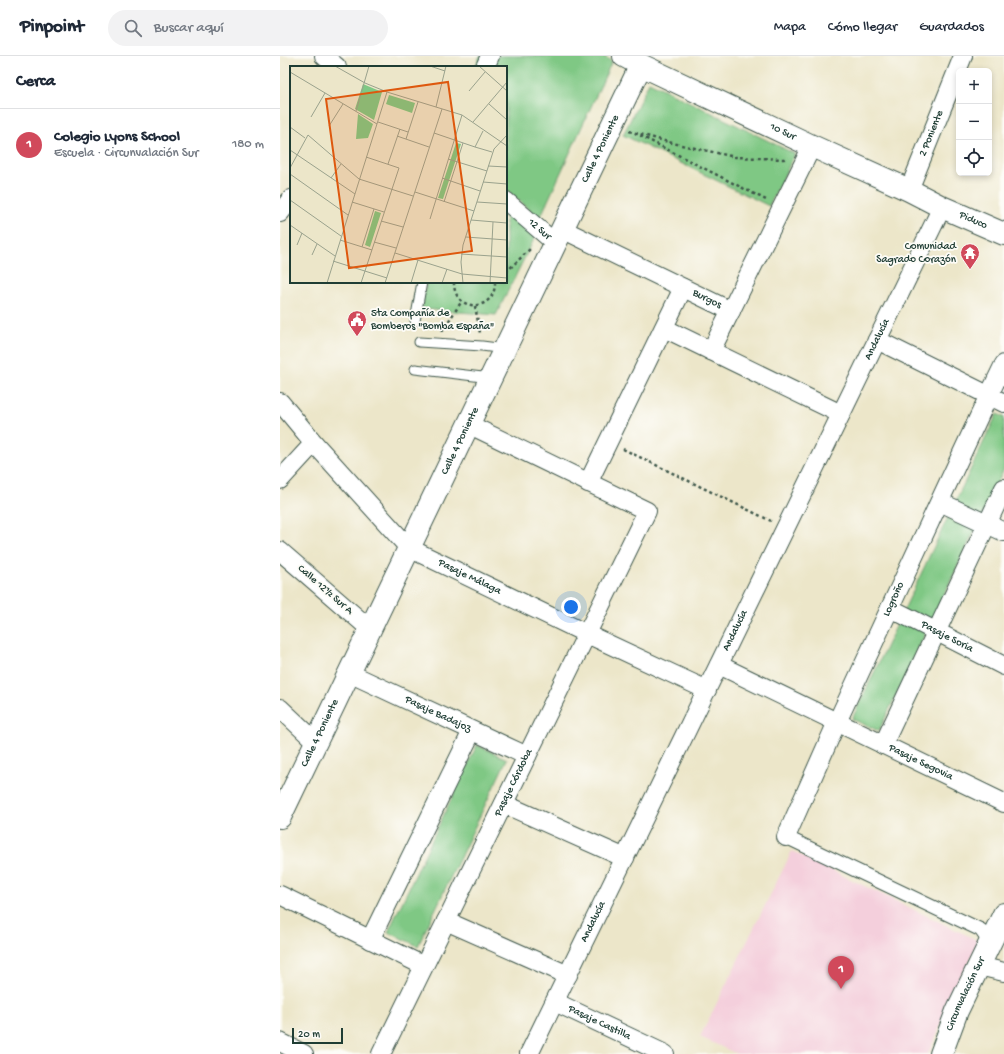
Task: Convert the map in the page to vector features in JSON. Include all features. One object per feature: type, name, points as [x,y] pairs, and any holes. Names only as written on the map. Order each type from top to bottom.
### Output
[{"type":"street","points":[[324,56],[336,66]]},
{"type":"street","points":[[485,66],[490,56]]},
{"type":"street","name":"2 Poniente","points":[[909,190],[963,56]]},
{"type":"street","name":"10 Sur","points":[[632,61],[909,190],[942,207]]},
{"type":"street","name":"Calle 4 Poniente","points":[[280,817],[505,349],[632,61]]},
{"type":"street","points":[[711,351],[812,146]]},
{"type":"street","points":[[280,213],[290,200]]},
{"type":"street","name":"12 Sur","points":[[507,202],[554,235],[683,288]]},
{"type":"street","name":"Piduco","points":[[942,207],[1004,234]]},
{"type":"street","name":"Andalucía","points":[[529,1054],[942,207]]},
{"type":"street","points":[[468,424],[588,483],[683,288]]},
{"type":"street","name":"Burgos","points":[[683,288],[730,312]]},
{"type":"street","points":[[664,328],[841,414]]},
{"type":"street","points":[[877,340],[996,399]]},
{"type":"street","name":"Logroño","points":[[786,837],[837,722],[940,502],[996,399],[1004,364]]},
{"type":"street","name":"Pasaje Málaga","points":[[280,402],[314,443],[409,548],[707,690]]},
{"type":"street","points":[[280,480],[314,443]]},
{"type":"street","name":"Pasaje Córdoba","points":[[381,1054],[647,511],[588,483]]},
{"type":"street","points":[[883,745],[1004,488]]},
{"type":"street","points":[[940,502],[1004,532]]},
{"type":"street","name":"Calle 12½ Sur A","points":[[280,551],[370,629]]},
{"type":"street","name":"Pasaje Soria","points":[[890,608],[1004,666]]},
{"type":"street","name":"Pasaje Segovia","points":[[719,665],[1004,803]]},
{"type":"street","name":"Pasaje Badajoz","points":[[349,673],[527,756]]},
{"type":"street","points":[[280,708],[316,742]]},
{"type":"street","points":[[370,940],[472,731]]},
{"type":"street","points":[[504,804],[625,858]]},
{"type":"street","points":[[786,837],[981,930],[990,943]]},
{"type":"street","points":[[280,895],[424,966]]},
{"type":"street","name":"Circunvalación Sur","points":[[941,1054],[957,1011],[1004,914]]},
{"type":"street","points":[[446,921],[568,975]]},
{"type":"street","points":[[979,966],[1004,972]]},
{"type":"street","name":"Pasaje Castilla","points":[[555,1002],[665,1054]]},
{"type":"street","points":[[280,1042],[304,1054]]},
{"type":"lane","points":[[415,321],[422,283]]},
{"type":"lane","points":[[419,342],[435,342],[505,349]]},
{"type":"lane","points":[[415,369],[491,378]]},
{"type":"path","points":[[781,208],[629,130],[668,142],[735,157],[784,158],[812,146]]},
{"type":"path","points":[[507,271],[554,235]]},
{"type":"path","points":[[454,283],[454,290],[457,296],[468,305],[475,306],[488,301],[495,289],[495,283]]},
{"type":"path","points":[[435,342],[462,301]]},
{"type":"path","points":[[475,306],[482,346]]},
{"type":"path","points":[[608,442],[786,528]]},
{"type":"shaded area","points":[[792,851],[979,941],[928,1054],[737,1054],[700,1037]]},
{"type":"green space","points":[[480,56],[603,56],[612,61],[540,218],[507,191],[507,66],[475,66]]},
{"type":"green space","points":[[649,82],[795,154],[769,206],[623,135]]},
{"type":"green space","points":[[507,214],[535,237],[496,315],[422,309],[426,283],[507,283]]},
{"type":"green space","points":[[997,414],[1004,417],[1004,469],[879,731],[852,719]]},
{"type":"green space","points":[[477,745],[507,759],[418,946],[388,932]]},
{"type":"place","name":"Comunidad Sagrado Corazón","points":[[970,270]]},
{"type":"place","name":"5ta Compañía de Bomberos \"Bomba España\"","points":[[357,337]]},
{"type":"place","name":"Colegio Lyons School","points":[[841,989]]}]
